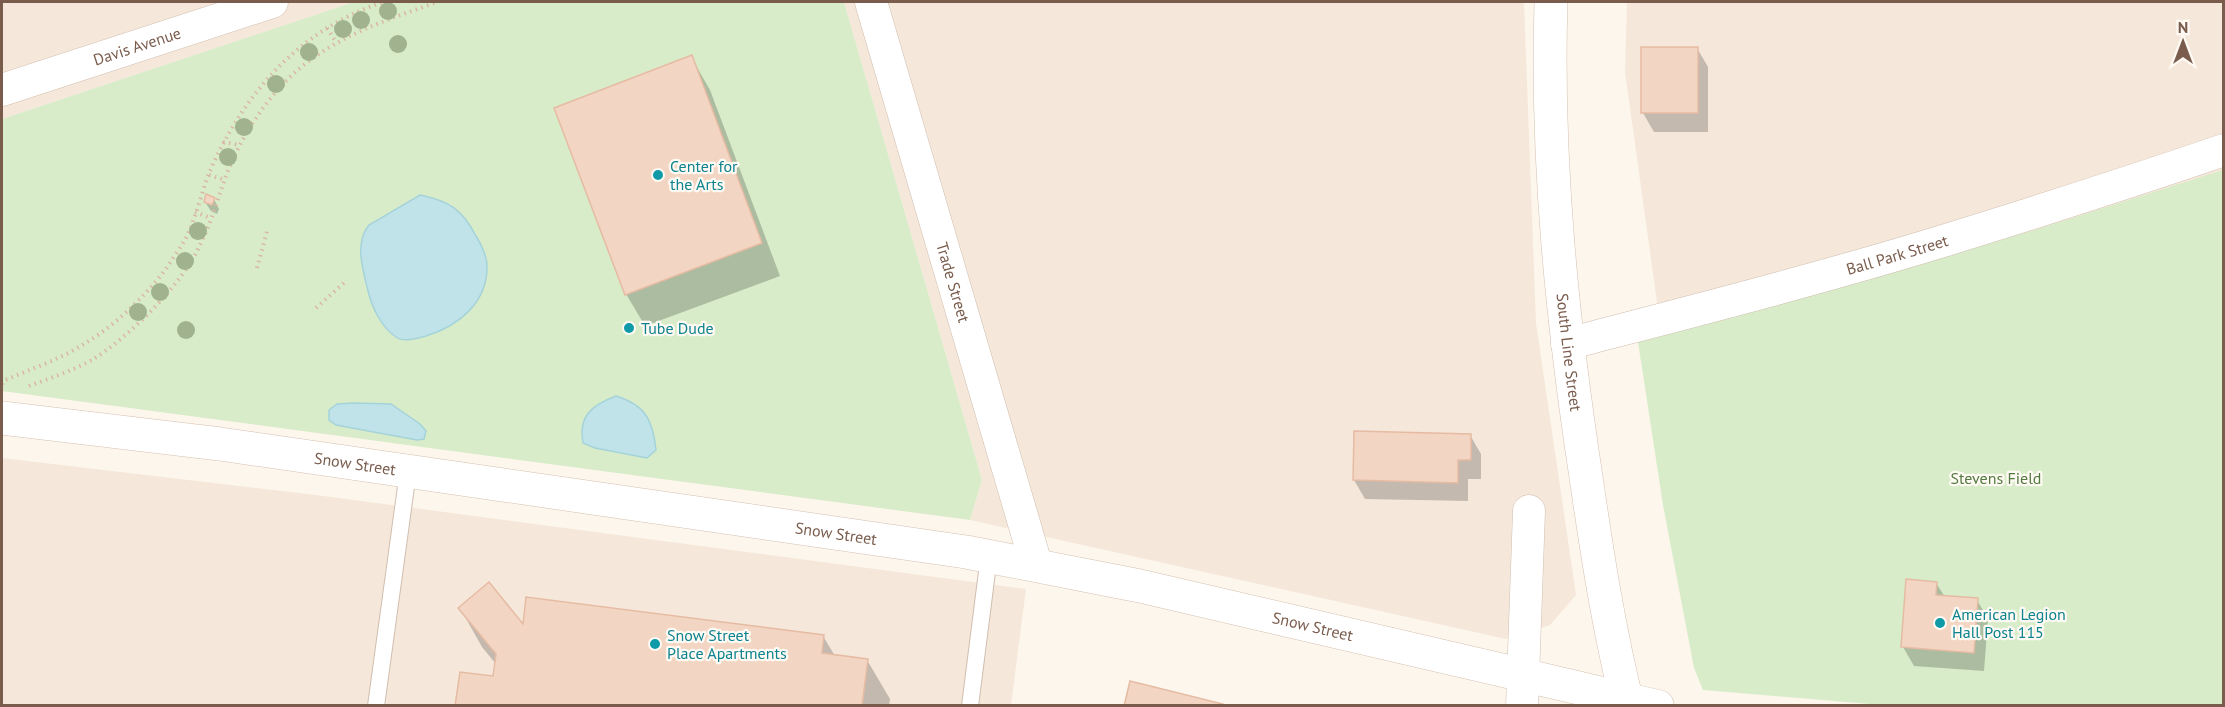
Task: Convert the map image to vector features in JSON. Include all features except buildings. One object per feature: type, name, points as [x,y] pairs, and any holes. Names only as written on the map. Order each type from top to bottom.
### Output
[{"type":"street","name":"Davis Avenue","points":[[2,90],[272,2]]},
{"type":"street","name":"Trade Street","points":[[871,2],[1036,564]]},
{"type":"street","name":"South Line Street","points":[[1551,2],[1549,66],[1554,200],[1571,380],[1598,560],[1627,702]]},
{"type":"street","name":"Ball Park Street","points":[[1568,344],[1935,243],[2086,197],[2223,150]]},
{"type":"street","name":"Snow Street","points":[[2,418],[220,444],[1036,564],[1140,586],[1522,691],[1658,705]]},
{"type":"street","points":[[1522,691],[1529,511]]},
{"type":"lane","points":[[376,705],[408,472]]},
{"type":"lane","points":[[970,705],[989,556]]},
{"type":"path","points":[[2,384],[5,380],[83,345],[114,323],[138,301],[162,273],[185,239],[223,142],[244,106],[278,65],[327,28],[364,8],[384,2]]},
{"type":"path","points":[[420,2],[422,7]]},
{"type":"path","points":[[21,389],[70,371],[92,359],[124,337],[154,308],[176,282],[200,246],[240,145],[257,115],[284,83],[336,42],[376,22],[437,2]]},
{"type":"path","points":[[327,28],[336,42]]},
{"type":"path","points":[[223,142],[240,145]]},
{"type":"path","points":[[209,175],[225,180]]},
{"type":"path","points":[[195,212],[210,218]]},
{"type":"path","points":[[257,268],[268,228]]},
{"type":"path","points":[[316,308],[346,281]]},
{"type":"shaded area","points":[[2,2],[354,2],[2,119]]},
{"type":"shaded area","points":[[844,2],[1524,2],[1536,323],[1576,595],[1550,625],[1506,639],[970,520],[982,480]]},
{"type":"shaded area","points":[[1627,2],[2223,2],[2223,705],[1680,468],[1625,72]]},
{"type":"shaded area","points":[[2,458],[316,495],[1026,589],[1011,705],[2,705]]},
{"type":"green space","points":[[354,2],[844,2],[982,480],[970,520],[2,391],[2,119]]},
{"type":"green space","name":"Stevens Field","points":[[2223,170],[2223,705],[1893,706],[1703,690],[1694,668],[1663,505],[1638,342],[2031,231]]},
{"type":"water","points":[[420,195],[447,203],[465,219],[485,254],[486,278],[477,301],[460,319],[438,332],[403,340],[386,328],[375,310],[364,274],[361,248],[364,232],[369,225]]},
{"type":"water","points":[[616,396],[641,409],[650,423],[656,450],[647,458],[595,448],[583,443],[583,426],[589,413],[600,403]]},
{"type":"water","points":[[337,404],[391,404],[420,424],[426,431],[424,439],[417,440],[336,425],[329,420],[329,410]]},
{"type":"place","name":"Center for the Arts","points":[[658,175]]},
{"type":"place","name":"Tube Dude","points":[[629,328]]},
{"type":"place","name":"American Legion Hall Post 115","points":[[1940,623]]},
{"type":"place","name":"Snow Street Place Apartments","points":[[655,644]]}]
